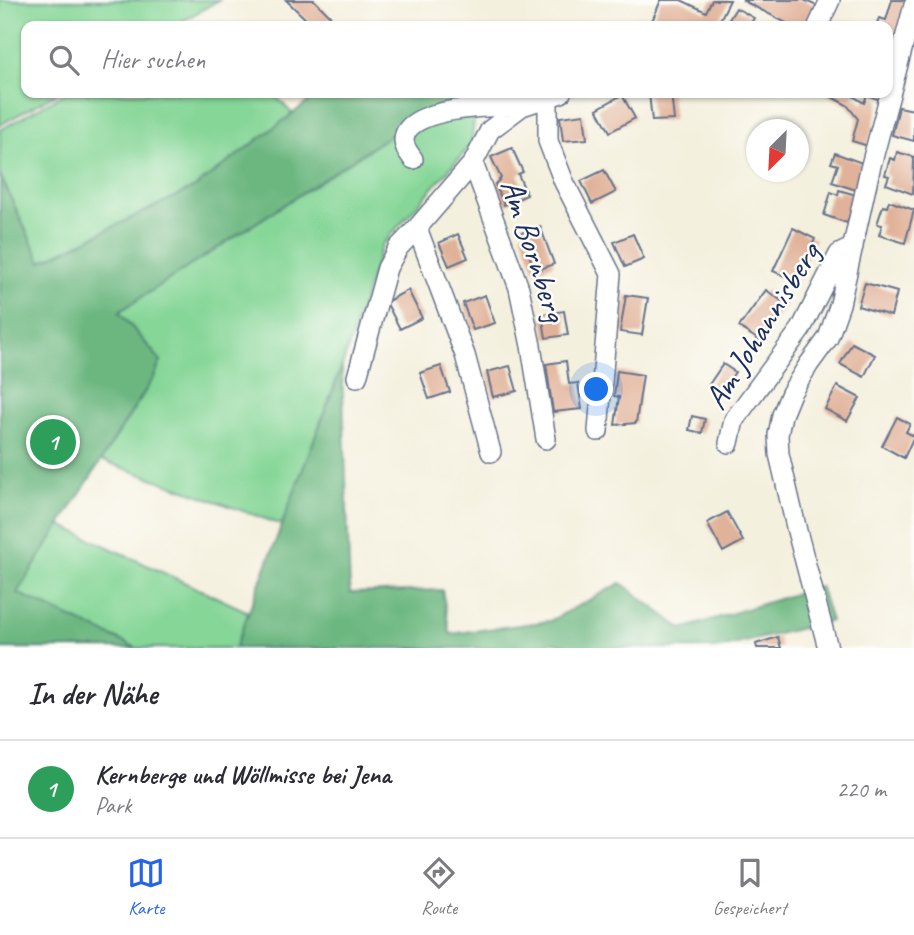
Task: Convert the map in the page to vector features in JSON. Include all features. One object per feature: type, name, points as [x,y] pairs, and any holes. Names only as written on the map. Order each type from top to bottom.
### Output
[{"type":"street","points":[[820,21],[830,0]]},
{"type":"street","name":"Am Johannisberg","points":[[893,83],[914,5]]},
{"type":"street","name":"Am Bornberg","points":[[357,377],[387,268],[398,248],[473,163],[490,130],[522,106],[545,98]]},
{"type":"street","name":"Am Bornberg","points":[[554,98],[548,141],[564,182],[611,274],[598,431]]},
{"type":"street","name":"Am Johannisberg","points":[[828,648],[797,531],[779,454],[778,435],[791,393],[828,338],[840,304],[889,98]]},
{"type":"street","points":[[413,159],[405,147],[404,138],[411,125],[421,118],[443,112],[522,106]]},
{"type":"street","name":"Am Bornberg","points":[[473,163],[519,288],[546,439]]},
{"type":"street","points":[[417,228],[465,355],[491,452]]},
{"type":"street","name":"Am Johannisberg","points":[[729,443],[734,420],[801,329],[839,254],[853,247]]},
{"type":"green space","points":[[0,0],[219,0],[183,21],[21,21],[21,98],[48,98],[0,125]]},
{"type":"green space","points":[[56,98],[278,98],[299,121],[374,142],[115,310],[56,523],[296,634],[291,648],[0,648],[0,130]]},
{"type":"green space","points":[[313,98],[469,98],[476,106],[391,135],[119,312],[161,361],[154,377],[17,593],[137,648],[0,648],[0,175],[41,262],[195,187]]},
{"type":"green space","points":[[476,106],[471,145],[382,245],[342,366],[282,525],[101,460],[154,377],[161,361],[118,312],[391,135]]},
{"type":"green space","points":[[342,366],[350,593],[442,590],[450,634],[550,621],[621,583],[682,629],[820,586],[831,621],[720,648],[575,648],[554,642],[530,648],[235,648]]},
{"type":"building","points":[[286,0],[314,0],[332,18],[329,21],[308,21]]},
{"type":"building","points":[[661,0],[681,0],[706,12],[712,0],[730,0],[720,21],[652,21]]},
{"type":"building","points":[[742,0],[804,0],[821,8],[814,21],[782,21]]},
{"type":"building","points":[[892,0],[906,0],[893,50],[893,21],[878,21],[879,18],[886,20]]},
{"type":"building","points":[[736,8],[754,18],[752,21],[728,21]]},
{"type":"building","points":[[617,98],[624,98],[635,118],[610,132],[597,109]]},
{"type":"building","points":[[650,98],[672,98],[674,120],[652,121]]},
{"type":"building","points":[[834,98],[856,98],[864,103],[866,98],[880,100],[868,146],[852,141],[858,119],[847,105]]},
{"type":"building","points":[[899,107],[914,110],[914,141],[892,135]]},
{"type":"building","points":[[584,114],[587,139],[563,141],[560,117]]},
{"type":"building","points":[[512,148],[523,172],[518,174],[527,195],[504,205],[495,184],[501,178],[491,157]]},
{"type":"building","points":[[897,152],[914,157],[913,194],[886,184],[889,176],[885,175],[890,158],[895,160]]},
{"type":"building","points":[[835,153],[865,164],[856,190],[832,182],[838,165],[831,163]]},
{"type":"building","points":[[604,170],[616,192],[592,204],[581,181]]},
{"type":"building","points":[[839,190],[856,195],[847,223],[824,215],[831,192],[838,195]]},
{"type":"building","points":[[889,201],[914,210],[905,243],[879,235],[882,225],[877,224],[883,206],[887,207]]},
{"type":"building","points":[[540,226],[554,264],[535,271],[521,233]]},
{"type":"building","points":[[793,228],[815,239],[796,281],[773,271]]},
{"type":"building","points":[[458,234],[468,258],[449,266],[439,243]]},
{"type":"building","points":[[633,234],[644,259],[625,267],[614,242]]},
{"type":"building","points":[[865,283],[897,292],[891,316],[858,306]]},
{"type":"building","points":[[408,290],[422,318],[400,329],[386,302]]},
{"type":"building","points":[[766,290],[786,304],[760,341],[739,327]]},
{"type":"building","points":[[485,295],[495,323],[473,330],[463,303]]},
{"type":"building","points":[[626,295],[648,298],[642,335],[620,332]]},
{"type":"building","points":[[564,311],[568,335],[546,338],[542,314]]},
{"type":"building","points":[[852,343],[875,355],[864,377],[840,364]]},
{"type":"building","points":[[566,361],[569,384],[578,383],[582,409],[553,412],[546,364]]},
{"type":"building","points":[[723,364],[735,372],[719,395],[708,386]]},
{"type":"building","points":[[441,366],[450,392],[429,399],[420,373]]},
{"type":"building","points":[[510,366],[517,391],[493,397],[487,372]]},
{"type":"building","points":[[617,371],[643,375],[636,423],[615,425],[619,397],[614,396]]},
{"type":"building","points":[[837,386],[860,398],[847,421],[825,409]]},
{"type":"building","points":[[692,416],[705,419],[702,433],[689,430]]},
{"type":"building","points":[[897,417],[910,424],[906,432],[914,436],[904,458],[882,446]]},
{"type":"building","points":[[727,512],[743,541],[723,552],[707,523]]},
{"type":"building","points":[[778,637],[781,648],[757,648],[756,644]]},
{"type":"place","name":"Kernberge und Wöllmisse bei Jena","points":[[53,442]]}]
